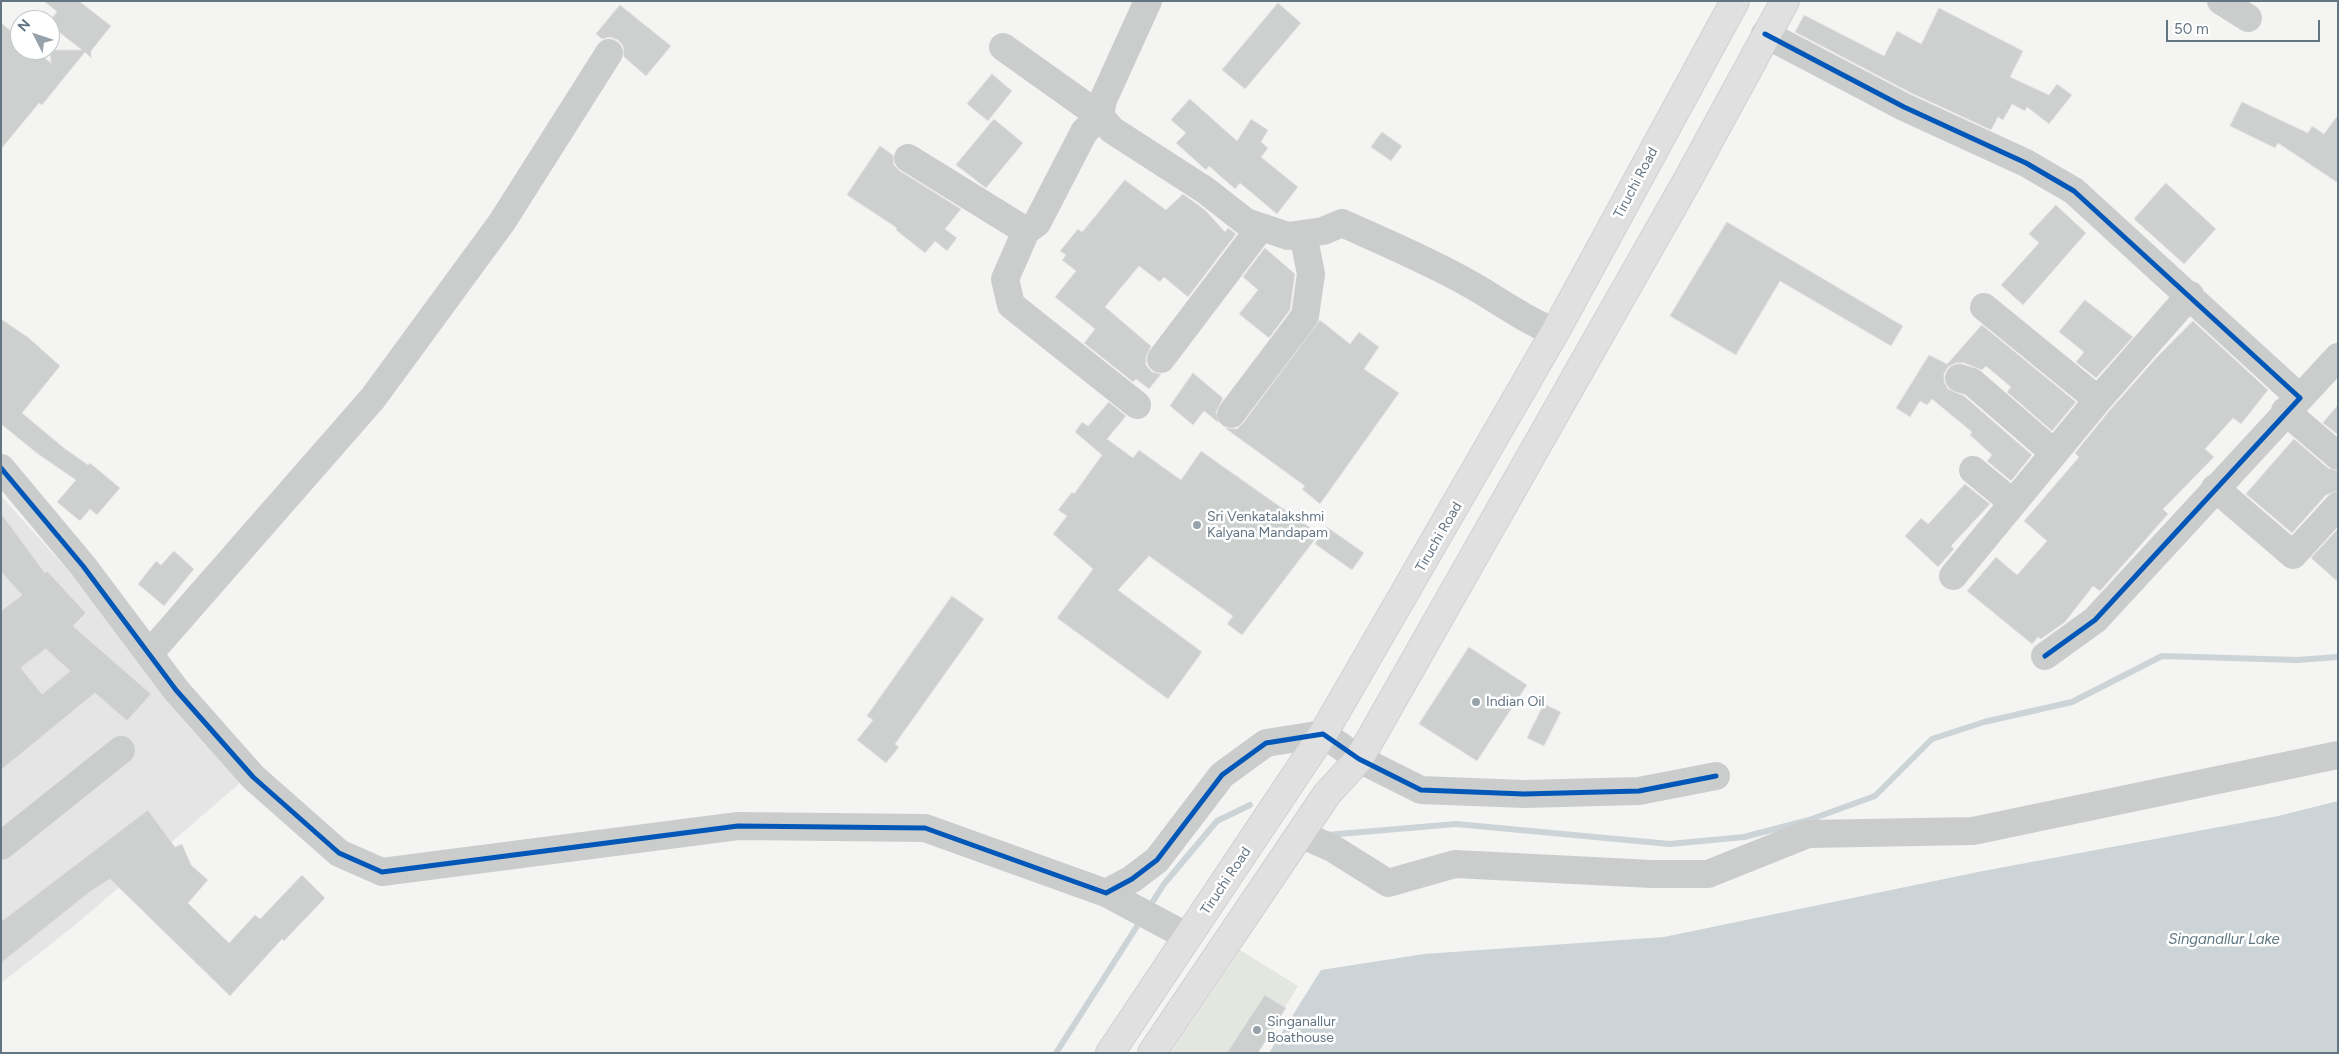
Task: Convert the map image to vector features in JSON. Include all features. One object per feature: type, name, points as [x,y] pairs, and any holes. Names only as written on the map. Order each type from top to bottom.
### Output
[{"type":"highway","name":"Tiruchi Road","points":[[1110,1053],[1323,734],[1555,332],[1735,1]]},
{"type":"highway","points":[[1152,1053],[1327,794],[1359,759],[1687,181],[1765,34],[1785,1]]},
{"type":"street","points":[[1137,405],[1011,305],[1005,279],[1026,231],[1037,222],[1084,132],[1100,116],[1103,100],[1148,1]]},
{"type":"street","points":[[2221,1],[2248,18]]},
{"type":"street","points":[[1765,34],[1904,107],[2026,162],[2074,191],[2190,295],[2338,456]]},
{"type":"street","points":[[1003,47],[1100,116],[1112,130],[1205,190],[1246,222],[1288,236],[1323,231],[1342,223],[1467,282],[1537,326],[1555,332]]},
{"type":"street","points":[[149,654],[373,398],[502,222],[609,53]]},
{"type":"street","points":[[908,158],[1026,231]]},
{"type":"street","points":[[1161,359],[1260,227]]},
{"type":"street","points":[[1232,414],[1305,316],[1311,274],[1302,234]]},
{"type":"street","points":[[1953,576],[2098,400],[2190,295]]},
{"type":"street","points":[[1984,306],[2098,400]]},
{"type":"street","points":[[2045,656],[2095,620],[2338,357]]},
{"type":"street","points":[[1959,378],[1972,382],[2054,453]]},
{"type":"street","points":[[1,468],[83,566],[176,690],[253,777],[339,853],[382,872],[738,826],[925,828],[1106,893],[1188,937]]},
{"type":"street","points":[[1973,470],[2013,503]]},
{"type":"street","points":[[2215,488],[2293,555],[2338,506]]},
{"type":"street","points":[[1106,893],[1132,879],[1157,860],[1222,775],[1266,743],[1323,734],[1359,759],[1421,790],[1524,794],[1639,792],[1716,776]]},
{"type":"street","points":[[1,846],[121,750]]},
{"type":"street","points":[[1300,834],[1332,848],[1388,883],[1455,864],[1652,874],[1708,874],[1808,834],[1974,831],[2338,755]]},
{"type":"shaded area","points":[[1,496],[65,567],[240,783],[74,926],[1,983]]},
{"type":"shaded area","points":[[1240,950],[1298,986],[1257,1053],[1171,1053]]},
{"type":"water","name":"Singanallur Lake","points":[[2338,801],[2338,1053],[1269,1053],[1321,970],[1424,954],[1664,937],[1978,872],[2278,816]]},
{"type":"building","points":[[44,1],[79,1],[111,26],[91,51],[91,58],[85,52],[42,105],[39,103],[1,149],[1,23],[10,30],[10,60],[47,60],[51,63],[51,60],[60,60],[60,50],[82,50],[60,33],[60,10],[55,10]]},
{"type":"building","points":[[1278,3],[1301,23],[1245,89],[1222,70]]},
{"type":"building","points":[[620,5],[671,46],[646,76],[624,57],[623,46],[618,40],[610,37],[602,39],[596,34]]},
{"type":"building","points":[[1939,8],[2023,51],[2010,77],[2049,95],[2057,84],[2072,95],[2049,124],[2027,107],[2025,111],[2012,104],[2003,120],[1998,117],[1991,130],[1911,93],[1795,32],[1804,15],[1884,56],[1897,31],[1921,44]]},
{"type":"building","points":[[992,74],[1012,91],[988,121],[967,104]]},
{"type":"building","points":[[1190,99],[1237,141],[1251,119],[1268,130],[1261,142],[1268,148],[1261,157],[1298,187],[1277,214],[1240,183],[1235,189],[1209,166],[1206,170],[1176,143],[1186,133],[1171,120]]},
{"type":"building","points":[[2242,102],[2308,133],[2312,126],[2324,134],[2338,115],[2338,183],[2278,143],[2275,148],[2230,126]]},
{"type":"building","points":[[994,119],[1023,143],[986,188],[956,165]]},
{"type":"building","points":[[1382,132],[1402,146],[1391,161],[1371,147]]},
{"type":"building","points":[[880,146],[893,155],[894,165],[900,171],[961,209],[945,229],[957,238],[947,251],[935,241],[925,253],[896,230],[897,228],[847,195]]},
{"type":"building","points":[[1125,180],[1166,210],[1183,194],[1205,210],[1225,232],[1228,228],[1236,234],[1188,297],[1164,277],[1160,282],[1139,266],[1105,307],[1151,346],[1146,357],[1146,365],[1152,372],[1161,374],[1149,389],[1136,379],[1133,382],[1084,343],[1095,329],[1055,297],[1076,271],[1062,260],[1066,255],[1060,251],[1078,229],[1082,232]]},
{"type":"building","points":[[2166,183],[2216,229],[2184,264],[2134,219]]},
{"type":"building","points":[[2056,205],[2086,233],[2023,305],[2001,285],[2039,243],[2029,234]]},
{"type":"building","points":[[1727,222],[1903,326],[1891,346],[1780,281],[1736,355],[1670,316]]},
{"type":"building","points":[[1265,248],[1295,274],[1290,310],[1269,338],[1239,314],[1258,290],[1243,277]]},
{"type":"building","points":[[2085,300],[2133,337],[2096,378],[2076,362],[2084,352],[2059,332]]},
{"type":"building","points":[[1,319],[29,338],[60,366],[22,413],[64,448],[88,465],[90,463],[120,488],[97,515],[90,509],[80,521],[57,502],[76,480],[38,454],[1,424]]},
{"type":"building","points":[[1320,320],[1350,344],[1359,332],[1379,347],[1364,369],[1399,393],[1320,504],[1302,489],[1305,486],[1225,428],[1237,429],[1243,423]]},
{"type":"building","points":[[2193,321],[2268,390],[2241,424],[2233,418],[2205,449],[2214,457],[2163,509],[2168,514],[2100,591],[2093,586],[2065,622],[2041,639],[2038,637],[2032,644],[1967,591],[1996,557],[2017,575],[2047,541],[2024,521],[2079,457],[2075,453],[2110,410],[2157,357]]},
{"type":"building","points":[[1982,325],[2076,402],[2052,431],[2007,392],[2011,387],[1986,366],[1982,370],[1964,363],[1956,363],[1948,367],[1944,374],[1944,381],[1948,389],[1964,396],[2032,455],[2011,481],[1987,461],[1992,455],[1970,435],[1972,432],[1932,399],[1927,405],[1920,401],[1910,417],[1896,408],[1929,355],[1947,364]]},
{"type":"building","points":[[1193,373],[1223,398],[1216,412],[1219,423],[1204,411],[1193,425],[1170,406]]},
{"type":"building","points":[[1109,402],[1126,416],[1107,439],[1133,458],[1139,450],[1181,480],[1201,451],[1319,534],[1242,635],[1227,624],[1233,616],[1149,556],[1118,590],[1202,652],[1168,699],[1057,618],[1093,569],[1053,534],[1067,516],[1058,510],[1072,492],[1074,494],[1102,455],[1075,432],[1082,422],[1088,426]]},
{"type":"building","points":[[2338,405],[2338,435],[2323,423]]},
{"type":"building","points":[[2294,439],[2328,468],[2338,471],[2338,491],[2326,495],[2292,533],[2246,494]]},
{"type":"building","points":[[1965,484],[1990,504],[1951,546],[1954,549],[1938,567],[1905,536],[1921,518],[1928,524]]},
{"type":"building","points":[[1,513],[45,573],[47,571],[86,613],[73,626],[151,694],[127,721],[95,693],[1,770],[1,611],[22,595],[1,572]],"holes":[[[46,649],[70,671],[42,694],[21,668]]]},
{"type":"building","points":[[1327,527],[1364,553],[1352,570],[1315,544]]},
{"type":"building","points":[[2338,529],[2338,582],[2311,558]]},
{"type":"building","points":[[174,551],[194,569],[164,606],[138,584],[156,561],[161,565]]},
{"type":"building","points":[[952,596],[984,619],[895,744],[899,747],[886,763],[857,740],[873,720],[867,716]]},
{"type":"building","points":[[1469,647],[1527,685],[1477,761],[1419,724]]},
{"type":"building","points":[[1544,704],[1561,712],[1544,746],[1527,738]]},
{"type":"building","points":[[148,810],[175,847],[182,844],[191,865],[208,880],[188,903],[229,943],[255,915],[260,919],[302,875],[325,898],[284,941],[282,939],[230,996],[110,879],[91,891],[1,963],[1,922]]},
{"type":"building","name":"Singanallur Boathouse","points":[[1265,995],[1286,1008],[1258,1053],[1227,1053]]},
{"type":"waterway","points":[[1327,835],[1456,824],[1670,844],[1744,837],[1809,820],[1875,796],[1932,739],[1984,722],[2072,702],[2162,656],[2297,660],[2338,657]]},
{"type":"waterway","points":[[1148,909],[1164,884],[1217,821],[1250,805]]},
{"type":"waterway","points":[[1056,1053],[1141,920]]},
{"type":"cycle path","points":[[1765,34],[1904,107],[2026,163],[2074,191],[2300,398],[2095,620],[2045,656]]},
{"type":"cycle path","points":[[1,468],[83,566],[176,690],[253,777],[339,853],[382,872],[738,826],[925,828],[1106,893],[1132,879],[1157,860],[1222,775],[1266,743],[1323,734],[1359,759],[1421,790],[1524,794],[1639,791],[1716,776]]},
{"type":"place","name":"Sri Venkatalakshmi Kalyana Mandapam","points":[[1197,525]]},
{"type":"place","name":"Indian Oil","points":[[1476,702]]},
{"type":"place","name":"Singanallur Boathouse","points":[[1257,1030]]}]
